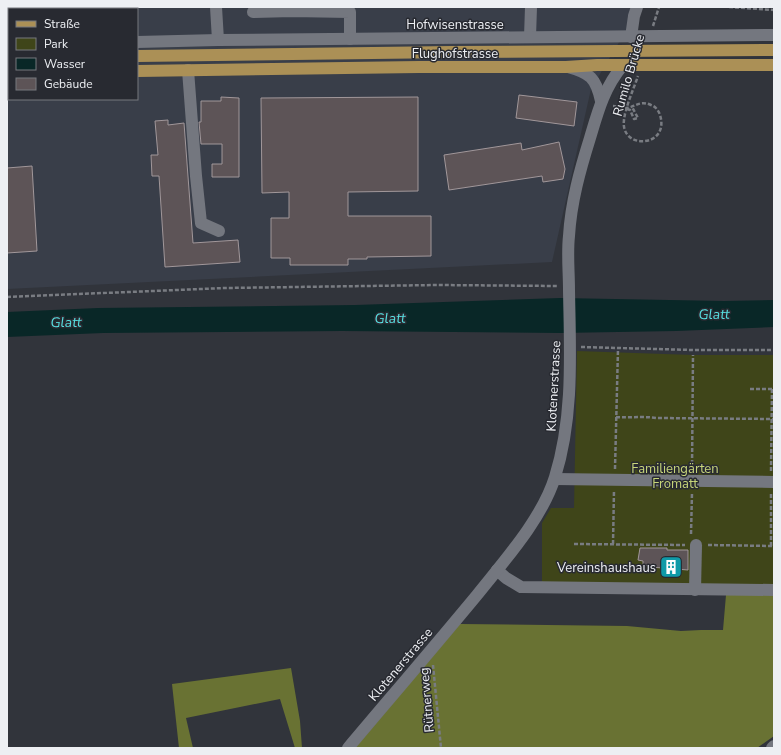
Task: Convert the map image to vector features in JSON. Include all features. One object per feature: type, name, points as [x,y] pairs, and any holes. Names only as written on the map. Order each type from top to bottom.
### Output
[{"type":"main road","name":"Flughofstrasse","points":[[138,56],[774,50]]},
{"type":"main road","name":"Flughofstrasse","points":[[138,71],[566,67],[597,65],[774,65]]},
{"type":"street","points":[[216,7],[218,40]]},
{"type":"street","points":[[530,37],[531,7]]},
{"type":"street","points":[[631,37],[637,7]]},
{"type":"street","points":[[253,12],[350,12],[350,39]]},
{"type":"street","name":"Hofwisenstrasse","points":[[138,42],[774,35]]},
{"type":"street","name":"Klotenerstrasse","points":[[348,748],[432,650],[497,570],[527,531],[546,499],[555,479],[564,443],[568,413],[570,344],[568,238],[572,203],[601,101],[610,82],[623,65]]},
{"type":"street","points":[[566,67],[581,71],[591,77],[598,90],[601,101]]},
{"type":"street","points":[[188,70],[195,168],[201,223],[219,231]]},
{"type":"street","points":[[555,479],[772,482]]},
{"type":"street","points":[[694,545],[695,590]]},
{"type":"street","points":[[497,570],[506,578],[522,586],[695,590],[774,590]]},
{"type":"path","name":"Rumilo Brücke","points":[[652,29],[659,7]]},
{"type":"path","points":[[730,7],[774,10]]},
{"type":"path","name":"Rumilo Brücke","points":[[632,106],[642,103],[651,105],[658,109],[662,126],[652,140],[644,142],[636,141],[629,137],[625,130],[624,120],[639,73]]},
{"type":"path","points":[[601,101],[623,109],[632,106],[638,118],[634,119],[630,110],[627,109]]},
{"type":"path","points":[[7,297],[233,288],[437,285],[561,286],[569,277]]},
{"type":"path","points":[[591,347],[618,349],[774,350]]},
{"type":"path","points":[[614,544],[618,349]]},
{"type":"path","points":[[693,355],[692,481],[694,545]]},
{"type":"path","points":[[574,544],[772,546],[773,389],[750,389]]},
{"type":"path","points":[[616,417],[637,418],[644,416],[656,418],[773,419]]},
{"type":"path","name":"Rütnerweg","points":[[432,650],[441,748]]},
{"type":"shaded area","points":[[7,7],[636,7],[636,14],[591,89],[552,262],[7,289]]},
{"type":"green space","name":"Familiengärten Fromatt","points":[[577,351],[693,355],[774,355],[774,588],[542,584],[542,523],[551,508],[574,508]]},
{"type":"green space","points":[[726,595],[774,595],[774,736],[757,748],[355,748],[460,624],[627,626],[681,631],[723,630]]},
{"type":"green space","points":[[291,668],[300,721],[302,748],[295,748],[280,699],[186,718],[193,748],[179,748],[172,684]]},
{"type":"water","name":"Glatt","points":[[560,298],[724,301],[774,300],[774,327],[676,331],[560,333],[342,331],[103,333],[7,337],[7,312],[98,308],[355,305]]},
{"type":"building","points":[[519,95],[577,102],[574,126],[516,118]]},
{"type":"building","points":[[221,97],[239,98],[239,177],[212,177],[212,164],[222,164],[222,144],[201,144],[199,122],[201,122],[201,101],[221,101]]},
{"type":"building","points":[[418,97],[418,191],[348,192],[348,216],[431,216],[431,256],[367,257],[367,259],[348,259],[348,265],[290,265],[290,258],[271,258],[271,218],[289,218],[289,192],[262,193],[261,98]]},
{"type":"building","points":[[168,120],[168,125],[184,123],[193,243],[238,240],[240,262],[165,267],[159,176],[152,176],[151,155],[158,155],[155,121]]},
{"type":"building","points":[[559,142],[565,169],[563,179],[543,182],[542,176],[449,190],[444,155],[521,143],[522,150]]},
{"type":"building","points":[[32,166],[37,251],[7,253],[7,168]]},
{"type":"building","name":"Vereinshaushaus","points":[[640,548],[688,550],[688,570],[650,567],[643,565],[643,561],[638,560]]},
{"type":"place","name":"Vereinshaushaus","points":[[671,567]]}]
